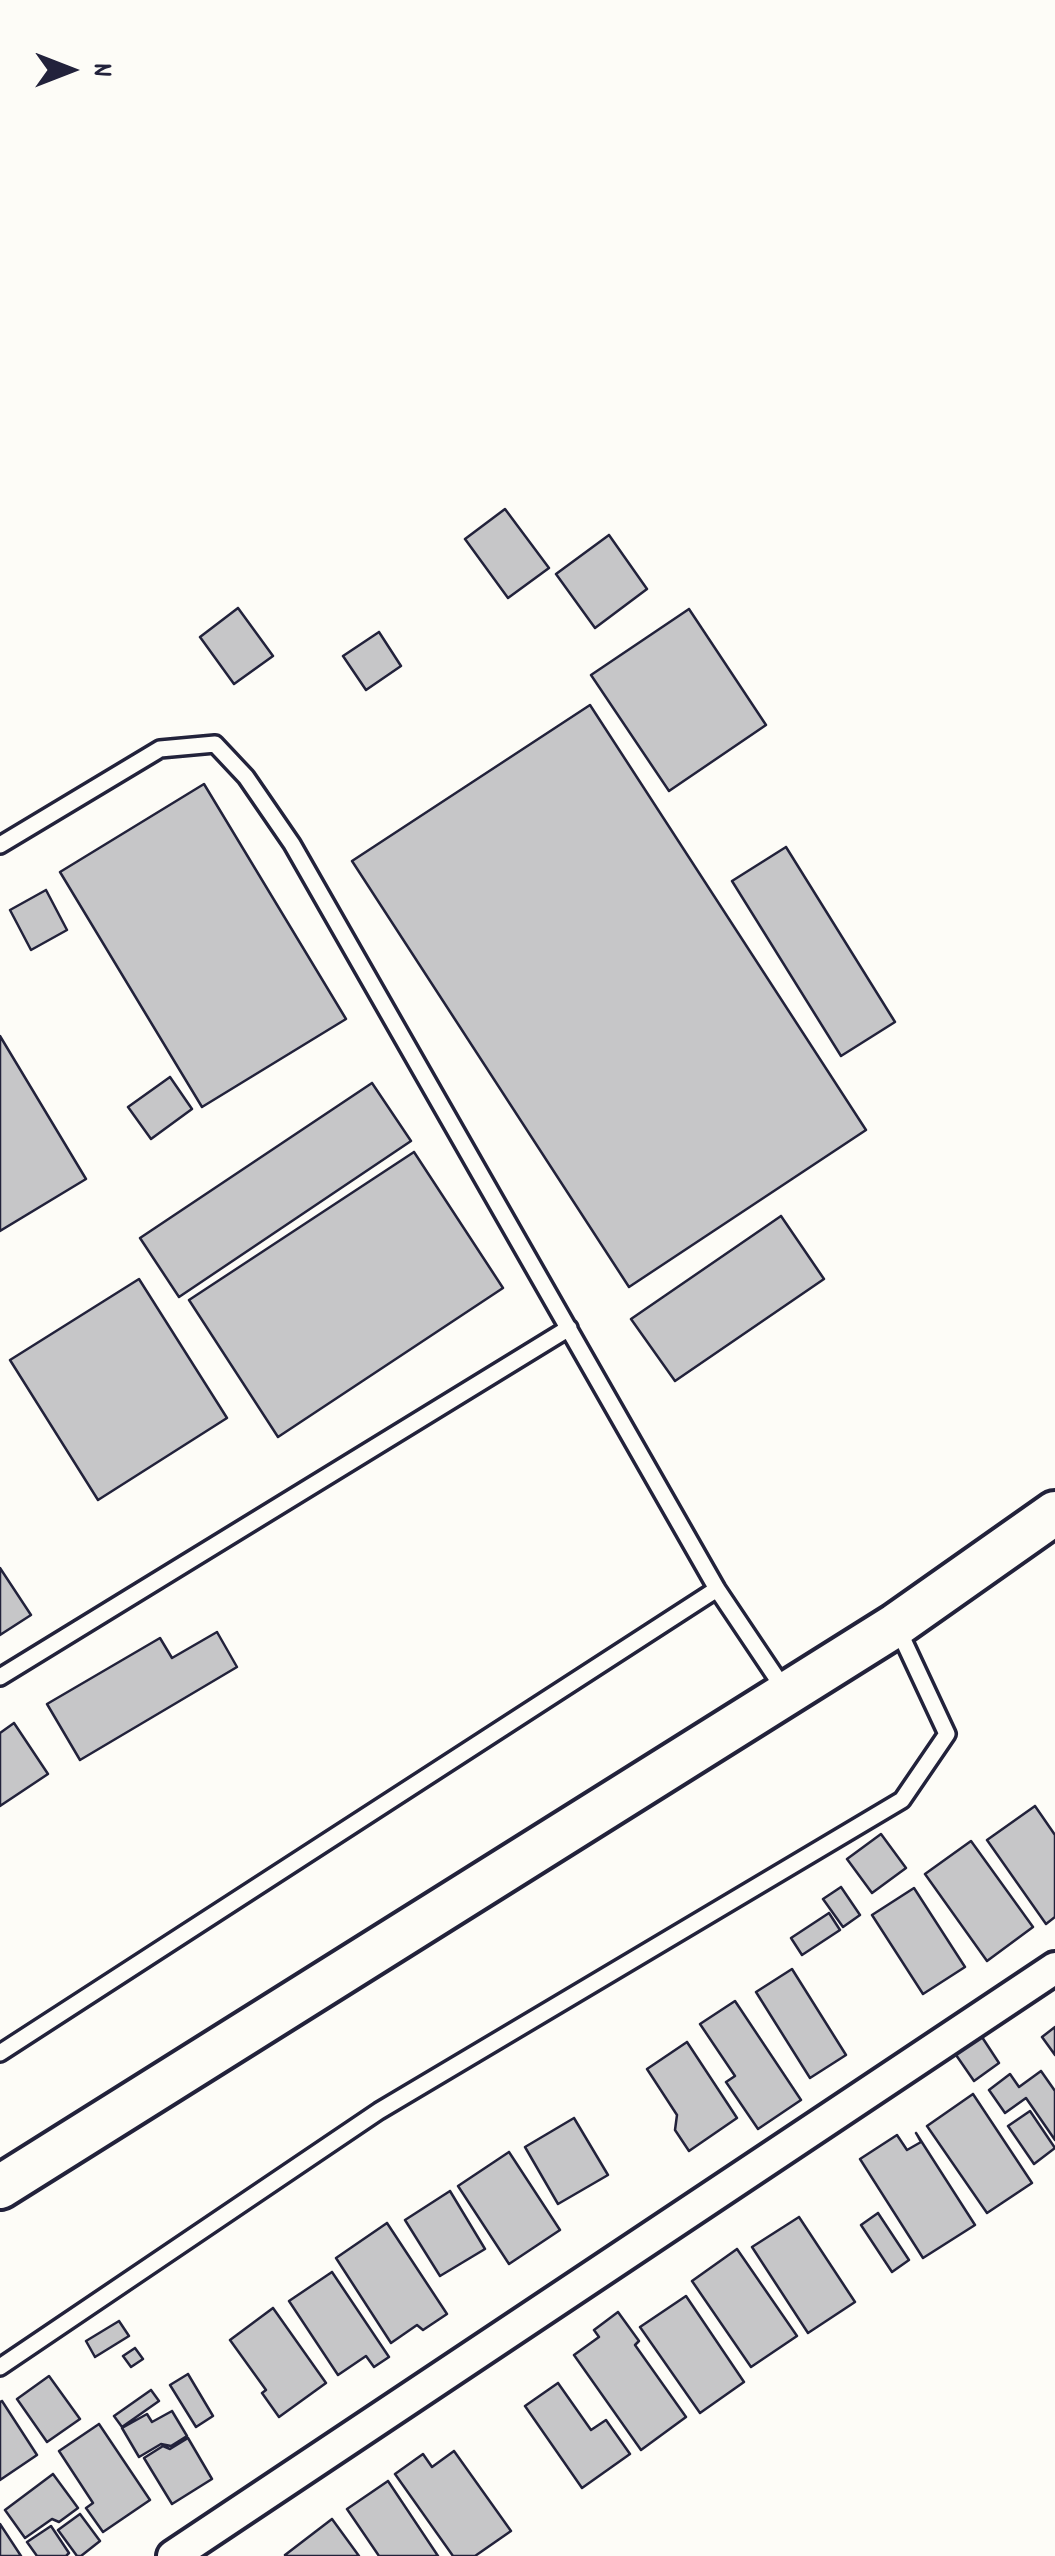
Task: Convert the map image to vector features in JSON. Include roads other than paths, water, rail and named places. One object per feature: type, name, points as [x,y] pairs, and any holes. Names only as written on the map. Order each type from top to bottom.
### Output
[{"type":"main road","points":[[0,2187],[896,1625],[1055,1513]]},
{"type":"street","points":[[173,2556],[1055,1968]]},
{"type":"lane","points":[[0,845],[160,749],[215,744],[246,778],[292,844],[716,1589],[786,1692]]},
{"type":"lane","points":[[0,1677],[569,1328]]},
{"type":"lane","points":[[0,2053],[716,1589]]},
{"type":"lane","points":[[0,2368],[380,2111],[902,1800],[947,1734],[896,1625]]}]
